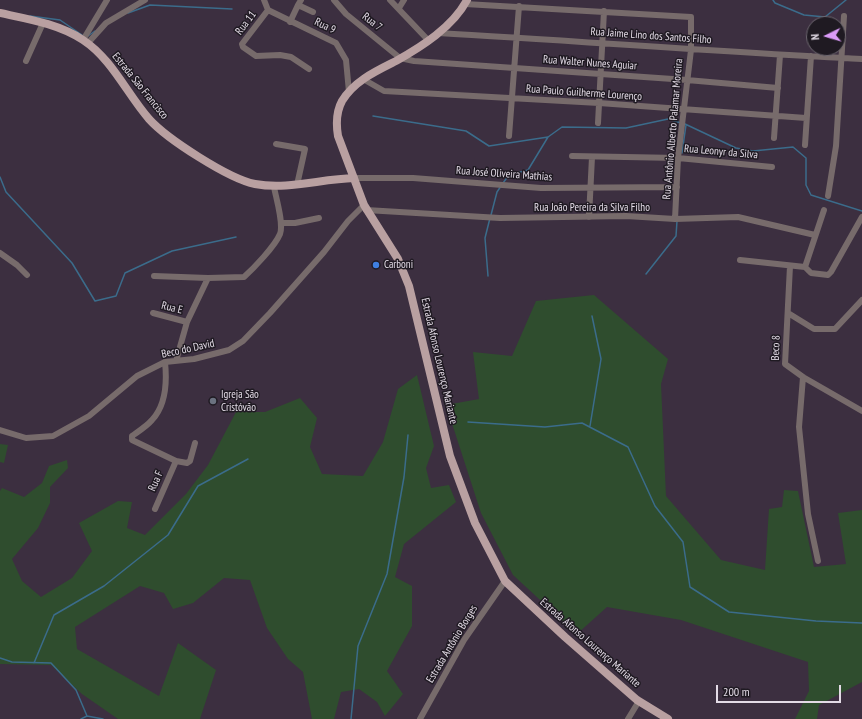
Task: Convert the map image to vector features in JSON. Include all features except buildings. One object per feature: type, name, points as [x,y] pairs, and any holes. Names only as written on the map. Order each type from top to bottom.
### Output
[{"type":"main road","name":"Estrada Afonso Lourenço Mariante","points":[[466,2],[438,33],[400,58],[362,79],[349,92],[342,101],[336,125],[343,152],[365,208],[398,260],[409,286],[450,456],[475,523],[505,581],[565,637],[639,701],[668,719]]},
{"type":"main road","name":"Estrada São Francisco","points":[[0,13],[66,30],[85,39],[111,67],[149,118],[173,140],[234,176],[253,184],[274,187],[354,178]]},
{"type":"street","points":[[85,39],[107,0]]},
{"type":"street","points":[[85,39],[106,23],[145,0]]},
{"type":"street","points":[[264,0],[268,10]]},
{"type":"street","name":"Rua 7","points":[[334,0],[346,14],[400,58]]},
{"type":"street","points":[[390,0],[428,40]]},
{"type":"street","points":[[399,8],[404,0]]},
{"type":"street","points":[[290,22],[300,2],[313,12]]},
{"type":"street","points":[[466,2],[604,11],[598,123]]},
{"type":"street","points":[[509,136],[518,6]]},
{"type":"street","name":"Rua 9","points":[[268,10],[336,43],[346,60],[349,92]]},
{"type":"street","name":"Rua 11","points":[[268,10],[242,44],[243,47],[256,56],[280,55],[291,57],[309,69]]},
{"type":"street","name":"Rua Antônio Alberto Palamar Moreira","points":[[604,11],[691,17],[688,80],[678,158],[675,219]]},
{"type":"street","points":[[26,61],[43,23]]},
{"type":"street","name":"Rua Jaime Lino dos Santos Filho","points":[[438,33],[690,50],[806,56]]},
{"type":"street","points":[[774,138],[777,116],[780,55]]},
{"type":"street","points":[[805,145],[811,56]]},
{"type":"street","name":"Rua Jaime Lino dos Santos Filho","points":[[811,56],[862,59]]},
{"type":"street","name":"Rua Walter Nunes Aguiar","points":[[400,58],[414,62],[688,80],[778,88]]},
{"type":"street","points":[[828,196],[836,146],[842,58]]},
{"type":"street","name":"Rua Paulo Guilherme Lourenço","points":[[362,79],[384,91],[599,103],[806,118]]},
{"type":"street","points":[[276,144],[306,149],[297,185]]},
{"type":"street","name":"Rua Leonyr da Silva","points":[[572,156],[592,158],[678,158],[772,167]]},
{"type":"street","points":[[589,217],[592,158]]},
{"type":"street","name":"Rua José Oliveira Mathias","points":[[354,178],[413,178],[541,188],[677,188]]},
{"type":"street","points":[[154,276],[208,278],[244,277],[263,258],[280,233],[281,223],[274,187]]},
{"type":"street","name":"Rua João Pereira da Silva Filho","points":[[365,208],[500,218],[589,217],[675,219],[738,217],[815,235]]},
{"type":"street","name":"Beco do David","points":[[0,430],[26,438],[53,436],[89,416],[137,376],[165,362],[194,359],[229,350],[243,341],[324,252],[353,215],[365,208]]},
{"type":"street","points":[[804,267],[824,210]]},
{"type":"street","points":[[740,260],[804,267],[811,273],[828,275],[840,257],[862,217]]},
{"type":"street","points":[[281,223],[295,223],[319,218]]},
{"type":"street","points":[[0,253],[27,274]]},
{"type":"street","name":"Beco 8","points":[[790,266],[784,362],[786,366],[803,378],[862,411]]},
{"type":"street","points":[[176,361],[187,322],[208,278]]},
{"type":"street","points":[[788,313],[814,329],[836,329],[862,300]]},
{"type":"street","name":"Rua E","points":[[153,313],[187,322]]},
{"type":"street","points":[[165,362],[165,391],[160,408],[153,420],[131,438],[176,462],[189,463],[195,443]]},
{"type":"street","points":[[803,378],[799,427],[808,514],[818,561]]},
{"type":"street","name":"Rua F","points":[[155,509],[176,462]]},
{"type":"street","name":"Estrada Antônio Borges","points":[[420,719],[464,640],[505,581]]},
{"type":"street","points":[[628,719],[639,701]]},
{"type":"green space","points":[[594,295],[668,359],[661,384],[666,496],[721,560],[765,570],[769,509],[782,507],[784,490],[798,491],[814,567],[846,564],[838,513],[862,510],[862,682],[819,705],[817,719],[795,719],[809,691],[808,662],[681,620],[607,607],[577,634],[513,575],[481,513],[446,405],[479,399],[473,352],[512,356],[536,301]]},
{"type":"green space","points":[[417,375],[434,446],[426,468],[431,488],[449,485],[456,502],[404,544],[395,577],[412,586],[412,626],[387,671],[403,694],[385,716],[377,702],[359,689],[341,692],[334,719],[312,719],[303,672],[288,659],[267,628],[250,580],[224,578],[193,603],[173,609],[164,593],[140,586],[75,627],[77,649],[159,696],[178,643],[216,670],[200,719],[118,719],[82,694],[51,665],[0,664],[0,491],[2,488],[24,497],[42,483],[49,466],[67,460],[68,468],[50,487],[50,503],[38,528],[12,559],[22,581],[41,597],[72,578],[92,551],[79,523],[118,501],[132,502],[127,528],[145,535],[186,494],[208,465],[236,412],[265,412],[300,398],[317,418],[310,447],[322,474],[363,476],[383,442],[398,389]]},
{"type":"green space","points":[[0,444],[8,445],[4,463],[0,462]]},
{"type":"waterway","points":[[773,0],[775,3],[804,15],[825,17],[846,0]]},
{"type":"waterway","points":[[128,13],[150,5],[232,9]]},
{"type":"waterway","points":[[30,16],[60,20],[82,35]]},
{"type":"waterway","points":[[88,36],[95,31]]},
{"type":"waterway","points":[[373,116],[466,131],[489,146],[548,137],[562,127],[626,128],[668,119],[681,123]]},
{"type":"waterway","points":[[685,124],[736,148],[753,151],[793,147],[806,158],[806,185],[811,195],[862,211]]},
{"type":"waterway","points":[[682,153],[686,125]]},
{"type":"waterway","points":[[503,183],[509,175],[528,170],[548,137]]},
{"type":"waterway","points":[[0,177],[6,192],[72,263],[95,301],[116,296],[125,273],[172,251],[236,237]]},
{"type":"waterway","points":[[491,215],[497,192],[501,186]]},
{"type":"waterway","points":[[488,276],[485,238],[490,218]]},
{"type":"waterway","points":[[646,274],[676,236],[677,221]]},
{"type":"waterway","points":[[590,426],[601,359],[592,316]]},
{"type":"waterway","points":[[468,422],[545,427],[582,423],[628,447],[655,506],[683,542],[690,587],[729,612],[816,621],[862,623]]},
{"type":"waterway","points":[[351,719],[358,646],[387,574],[404,477],[408,435]]},
{"type":"waterway","points":[[34,663],[54,615],[104,586],[168,535],[198,486],[248,459]]},
{"type":"waterway","points":[[0,658],[12,662],[51,663],[76,690],[87,716],[103,719]]},
{"type":"waterway","points":[[81,719],[87,716]]},
{"type":"place","name":"Carboni","points":[[376,265]]},
{"type":"place","name":"Igreja São Cristóvão","points":[[213,401]]}]
